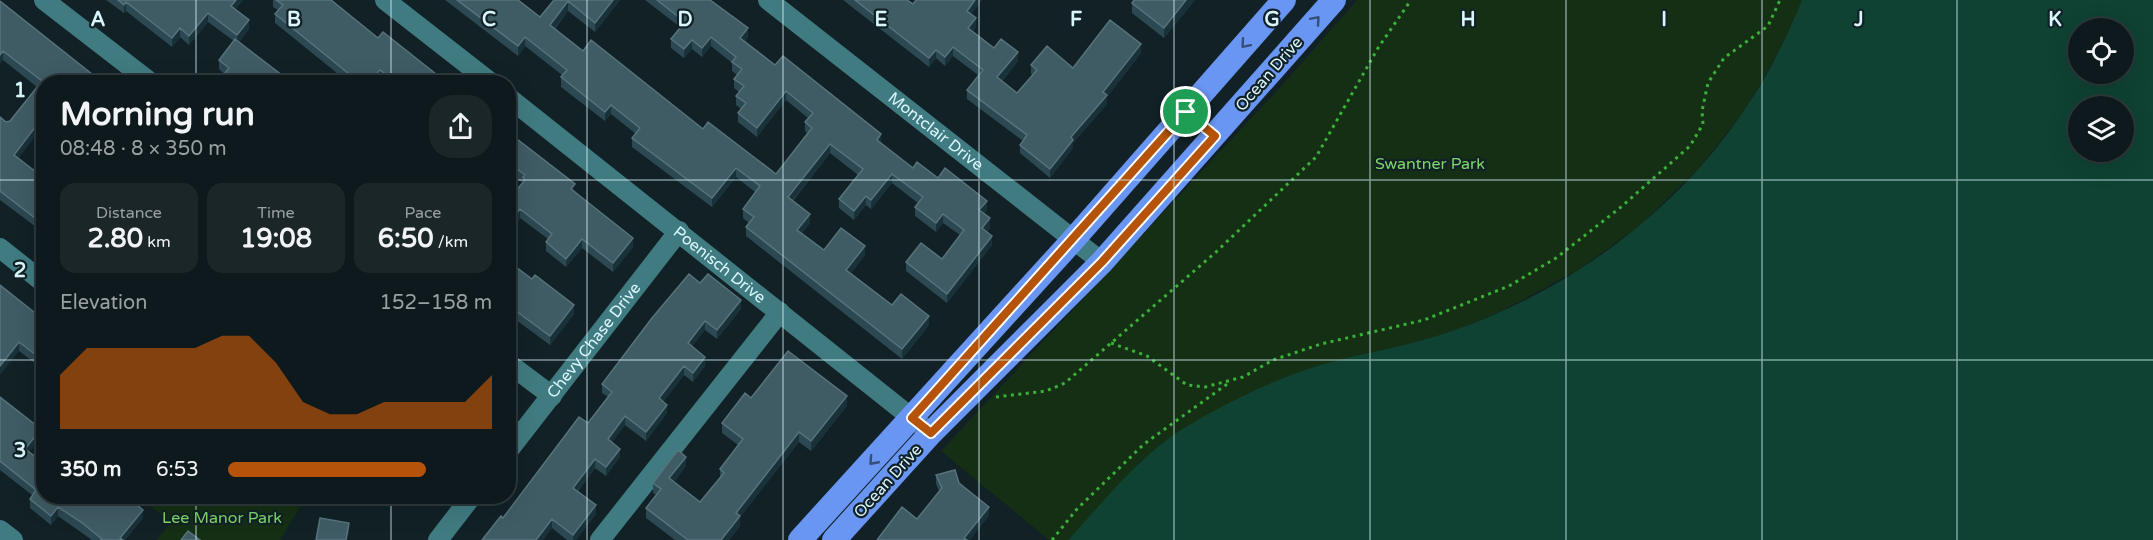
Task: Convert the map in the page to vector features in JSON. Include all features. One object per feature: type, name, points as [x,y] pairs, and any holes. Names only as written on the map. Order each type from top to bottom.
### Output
[{"type":"main road","name":"Ocean Drive","points":[[834,540],[922,425],[1073,240],[1284,0]]},
{"type":"main road","name":"Ocean Drive","points":[[800,540],[922,425],[1102,262],[1334,0]]},
{"type":"main road","points":[[1186,112],[1215,136]]},
{"type":"street","points":[[44,0],[141,75]]},
{"type":"street","points":[[385,0],[481,75]]},
{"type":"street","name":"Montclair Drive","points":[[768,0],[1102,262]]},
{"type":"street","name":"Poenisch Drive","points":[[516,103],[922,425]]},
{"type":"street","name":"Chevy Chase Drive","points":[[516,441],[679,231]]},
{"type":"street","points":[[0,248],[36,277]]},
{"type":"street","points":[[600,540],[780,312]]},
{"type":"street","points":[[516,369],[552,396]]},
{"type":"street","points":[[438,540],[466,504]]},
{"type":"street","points":[[0,530],[13,540]]},
{"type":"path","points":[[985,398],[1046,391],[1065,383],[1216,252],[1316,157],[1366,68],[1411,0]]},
{"type":"path","points":[[1111,343],[1147,356],[1187,385],[1204,387],[1243,377],[1273,360],[1321,344],[1424,320],[1509,286],[1556,258],[1621,207],[1690,146],[1703,124],[1702,111],[1708,83],[1724,58],[1768,26],[1780,0]]},
{"type":"path","points":[[1052,540],[1077,509],[1144,444],[1231,380]]},
{"type":"green space","name":"Swantner Park","points":[[1357,0],[1802,0],[1788,35],[1746,109],[1699,168],[1642,224],[1578,270],[1500,312],[1144,458],[1068,540],[1049,540],[941,451],[1284,83]]},
{"type":"green space","name":"Lee Manor Park","points":[[147,504],[302,504],[280,540],[157,540],[171,522]]},
{"type":"shaded area","points":[[1802,0],[2153,0],[2153,540],[1068,540],[1152,452],[1167,439],[1214,411],[1244,395],[1308,369],[1421,341],[1482,320],[1527,300],[1569,276],[1610,248],[1649,218],[1716,148],[1762,83]]},
{"type":"building","points":[[118,0],[236,0],[231,6],[249,20],[237,35],[208,13],[189,36],[180,28],[172,38],[126,2],[124,5]]},
{"type":"building","points":[[276,0],[331,0],[378,38],[383,32],[437,75],[387,75],[380,70],[375,75],[350,75],[275,14],[283,5]]},
{"type":"building","points":[[457,0],[518,0],[540,17],[554,0],[613,0],[595,23],[568,1],[550,25],[583,51],[591,40],[703,129],[708,122],[776,174],[812,128],[805,122],[813,113],[786,91],[757,128],[738,113],[746,103],[736,96],[744,86],[734,79],[742,69],[732,62],[736,57],[711,37],[702,48],[692,40],[684,49],[671,39],[685,22],[657,0],[710,0],[748,28],[740,38],[775,65],[783,56],[881,134],[877,140],[913,168],[917,162],[938,178],[945,168],[987,201],[979,210],[990,218],[982,228],[992,236],[947,294],[906,262],[921,243],[942,259],[964,230],[943,214],[936,223],[915,207],[923,197],[892,174],[871,200],[866,196],[854,211],[839,199],[863,169],[830,144],[788,197],[810,214],[797,230],[824,250],[841,228],[865,246],[846,270],[892,305],[901,294],[929,316],[902,349],[746,227],[754,217],[743,209],[760,186],[736,168],[712,198],[632,138],[640,128],[611,105],[605,112],[561,77],[567,70],[525,37],[518,46]]},
{"type":"building","points":[[855,0],[907,0],[913,4],[916,0],[975,0],[967,11],[976,18],[968,28],[994,48],[1001,39],[1018,52],[997,77],[1017,93],[1037,70],[1031,65],[1047,46],[1073,68],[1110,20],[1141,44],[1103,92],[1107,95],[1071,137],[1073,140],[1050,169],[1020,145],[1027,135],[967,90],[983,70],[953,47],[945,57],[936,50],[929,58]]},
{"type":"building","points":[[1134,0],[1186,0],[1164,28],[1132,3]]},
{"type":"building","points":[[0,1],[93,75],[36,76],[3,51],[0,55]]},
{"type":"building","points":[[235,39],[282,75],[223,75],[229,68],[219,60]]},
{"type":"building","points":[[36,88],[36,126],[14,155],[36,172],[36,219],[0,191],[0,117],[6,122],[10,121]]},
{"type":"building","points":[[516,138],[575,184],[571,189],[633,238],[613,263],[582,239],[566,259],[546,242],[552,234],[520,209],[516,214],[516,191],[525,180],[523,177],[525,175],[516,168]]},
{"type":"building","points":[[516,267],[532,279],[535,275],[574,305],[550,336],[516,311]]},
{"type":"building","points":[[689,274],[700,283],[708,274],[741,300],[717,330],[705,321],[688,343],[705,357],[693,373],[684,366],[659,398],[667,405],[646,432],[625,416],[608,439],[620,449],[606,467],[595,459],[573,488],[596,505],[573,535],[552,519],[536,540],[482,540],[501,516],[503,518],[514,504],[516,504],[516,501],[579,417],[588,423],[612,392],[602,384]]},
{"type":"building","points":[[0,285],[36,314],[36,355],[19,342],[0,366]]},
{"type":"building","points":[[788,351],[847,396],[811,441],[799,432],[736,513],[740,516],[721,540],[688,540],[646,508],[661,489],[653,483],[678,450],[686,457],[669,478],[700,502],[724,473],[720,469],[743,439],[722,423],[745,393],[751,398]]},
{"type":"building","points":[[0,397],[36,425],[36,435],[25,449],[36,457],[36,490],[0,461]]},
{"type":"building","points":[[955,470],[959,483],[989,507],[964,538],[967,540],[877,540],[902,507],[917,519],[942,488],[936,475]]},
{"type":"building","points":[[36,490],[36,504],[30,499]]},
{"type":"building","points":[[36,504],[136,504],[143,510],[120,538],[123,540],[101,540],[81,522],[58,507],[51,516]]},
{"type":"building","points":[[320,518],[349,523],[346,540],[316,540]]},
{"type":"building","points":[[188,531],[200,540],[181,540]]},
{"type":"route","points":[[1186,112],[1215,136],[1102,262],[931,433],[912,418],[1073,240],[1186,112]]}]
